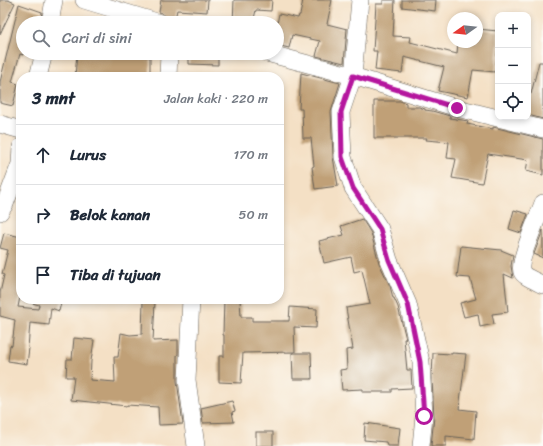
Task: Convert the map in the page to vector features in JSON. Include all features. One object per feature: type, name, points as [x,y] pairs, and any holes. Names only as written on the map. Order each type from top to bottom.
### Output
[{"type":"street","points":[[51,16],[54,0]]},
{"type":"street","points":[[84,0],[137,16]]},
{"type":"street","points":[[360,0],[353,76],[341,112],[342,157],[353,188],[380,229],[389,260],[408,304],[420,362],[424,416],[421,446]]},
{"type":"street","points":[[284,58],[353,76],[457,108],[543,129]]},
{"type":"street","points":[[39,72],[42,60]]},
{"type":"street","points":[[168,72],[169,60]]},
{"type":"street","points":[[0,124],[16,129]]},
{"type":"street","points":[[9,207],[16,180]]},
{"type":"street","points":[[543,203],[523,255],[521,271],[524,275],[543,285]]},
{"type":"street","points":[[191,304],[187,380],[196,446]]},
{"type":"building","points":[[0,0],[8,0],[15,3],[0,34]]},
{"type":"building","points":[[161,0],[208,0],[207,12],[177,10],[176,16],[166,16],[159,12]]},
{"type":"building","points":[[234,0],[272,0],[271,11],[256,10],[255,16],[233,16]]},
{"type":"building","points":[[303,0],[332,0],[327,24],[347,29],[344,63],[316,56],[320,41],[292,35],[289,48],[284,47],[284,16],[279,16],[279,14],[298,18]]},
{"type":"building","points":[[383,0],[395,0],[393,36],[411,37],[410,42],[457,54],[458,48],[483,48],[483,30],[495,31],[495,72],[473,70],[468,97],[438,91],[444,67],[404,57],[402,73],[375,70],[377,51],[373,51],[376,4],[383,4]]},
{"type":"building","points":[[402,0],[436,0],[435,11],[402,7]]},
{"type":"building","points":[[19,4],[42,12],[41,16],[16,16]]},
{"type":"building","points":[[16,16],[16,60],[18,60],[12,82],[16,83],[16,93],[13,106],[0,103],[0,82]]},
{"type":"building","points":[[76,60],[150,60],[150,72],[75,72]]},
{"type":"building","points":[[189,60],[218,60],[218,65],[189,64]]},
{"type":"building","points":[[539,62],[543,62],[543,119],[531,116],[531,94]]},
{"type":"building","points":[[301,73],[340,83],[331,112],[333,157],[338,186],[315,189],[312,167],[314,166],[311,138],[303,138],[302,109],[299,109]]},
{"type":"building","points":[[374,101],[400,101],[406,103],[406,107],[419,107],[425,110],[450,116],[450,118],[468,121],[467,124],[493,129],[493,127],[543,139],[543,175],[526,171],[528,160],[488,154],[482,183],[452,178],[456,159],[447,158],[449,142],[426,140],[427,138],[374,138]]},
{"type":"building","points":[[514,210],[528,214],[521,233],[509,229]]},
{"type":"building","points":[[362,219],[371,233],[379,263],[398,307],[406,339],[404,339],[407,370],[411,370],[412,388],[392,389],[392,392],[363,392],[363,389],[342,390],[340,370],[347,369],[346,350],[353,349],[346,308],[370,304],[362,270],[354,272],[351,257],[324,263],[319,241],[344,235],[341,226]]},
{"type":"building","points":[[543,230],[543,258],[534,254]]},
{"type":"building","points":[[4,233],[16,236],[16,304],[19,304],[18,307],[38,309],[39,305],[36,304],[61,304],[59,311],[51,308],[49,325],[30,323],[27,364],[8,361],[10,345],[12,346],[15,320],[0,316],[0,293],[4,275],[2,274],[8,250],[0,248]]},
{"type":"building","points":[[461,246],[501,250],[513,255],[511,266],[513,278],[504,274],[508,312],[492,314],[494,324],[480,327],[478,314],[464,317],[460,303],[476,299],[470,278],[457,277]]},
{"type":"building","points":[[143,304],[155,304],[153,341],[178,340],[177,381],[183,424],[159,425],[158,407],[127,406],[71,400],[74,377],[66,377],[67,359],[72,359],[74,338],[94,340],[90,380],[115,382],[114,357],[118,357],[121,333],[130,335],[142,334]]},
{"type":"building","points":[[224,304],[240,304],[241,317],[252,317],[252,321],[289,321],[290,307],[317,309],[316,328],[294,327],[295,352],[243,353],[241,383],[219,382],[219,356],[224,356]]},
{"type":"building","points":[[292,353],[311,353],[312,379],[293,379]]},
{"type":"building","points":[[433,353],[466,354],[459,409],[476,411],[474,439],[446,436],[446,446],[431,446],[434,417],[432,379]]},
{"type":"building","points":[[232,401],[235,411],[232,412],[234,422],[203,423],[201,408]]},
{"type":"building","points":[[365,423],[400,428],[398,446],[387,446],[386,442],[364,440]]},
{"type":"building","points":[[256,432],[273,432],[273,446],[256,446]]},
{"type":"route","points":[[424,416],[420,362],[408,304],[389,260],[380,229],[353,188],[342,157],[341,112],[353,76],[457,108]]}]
